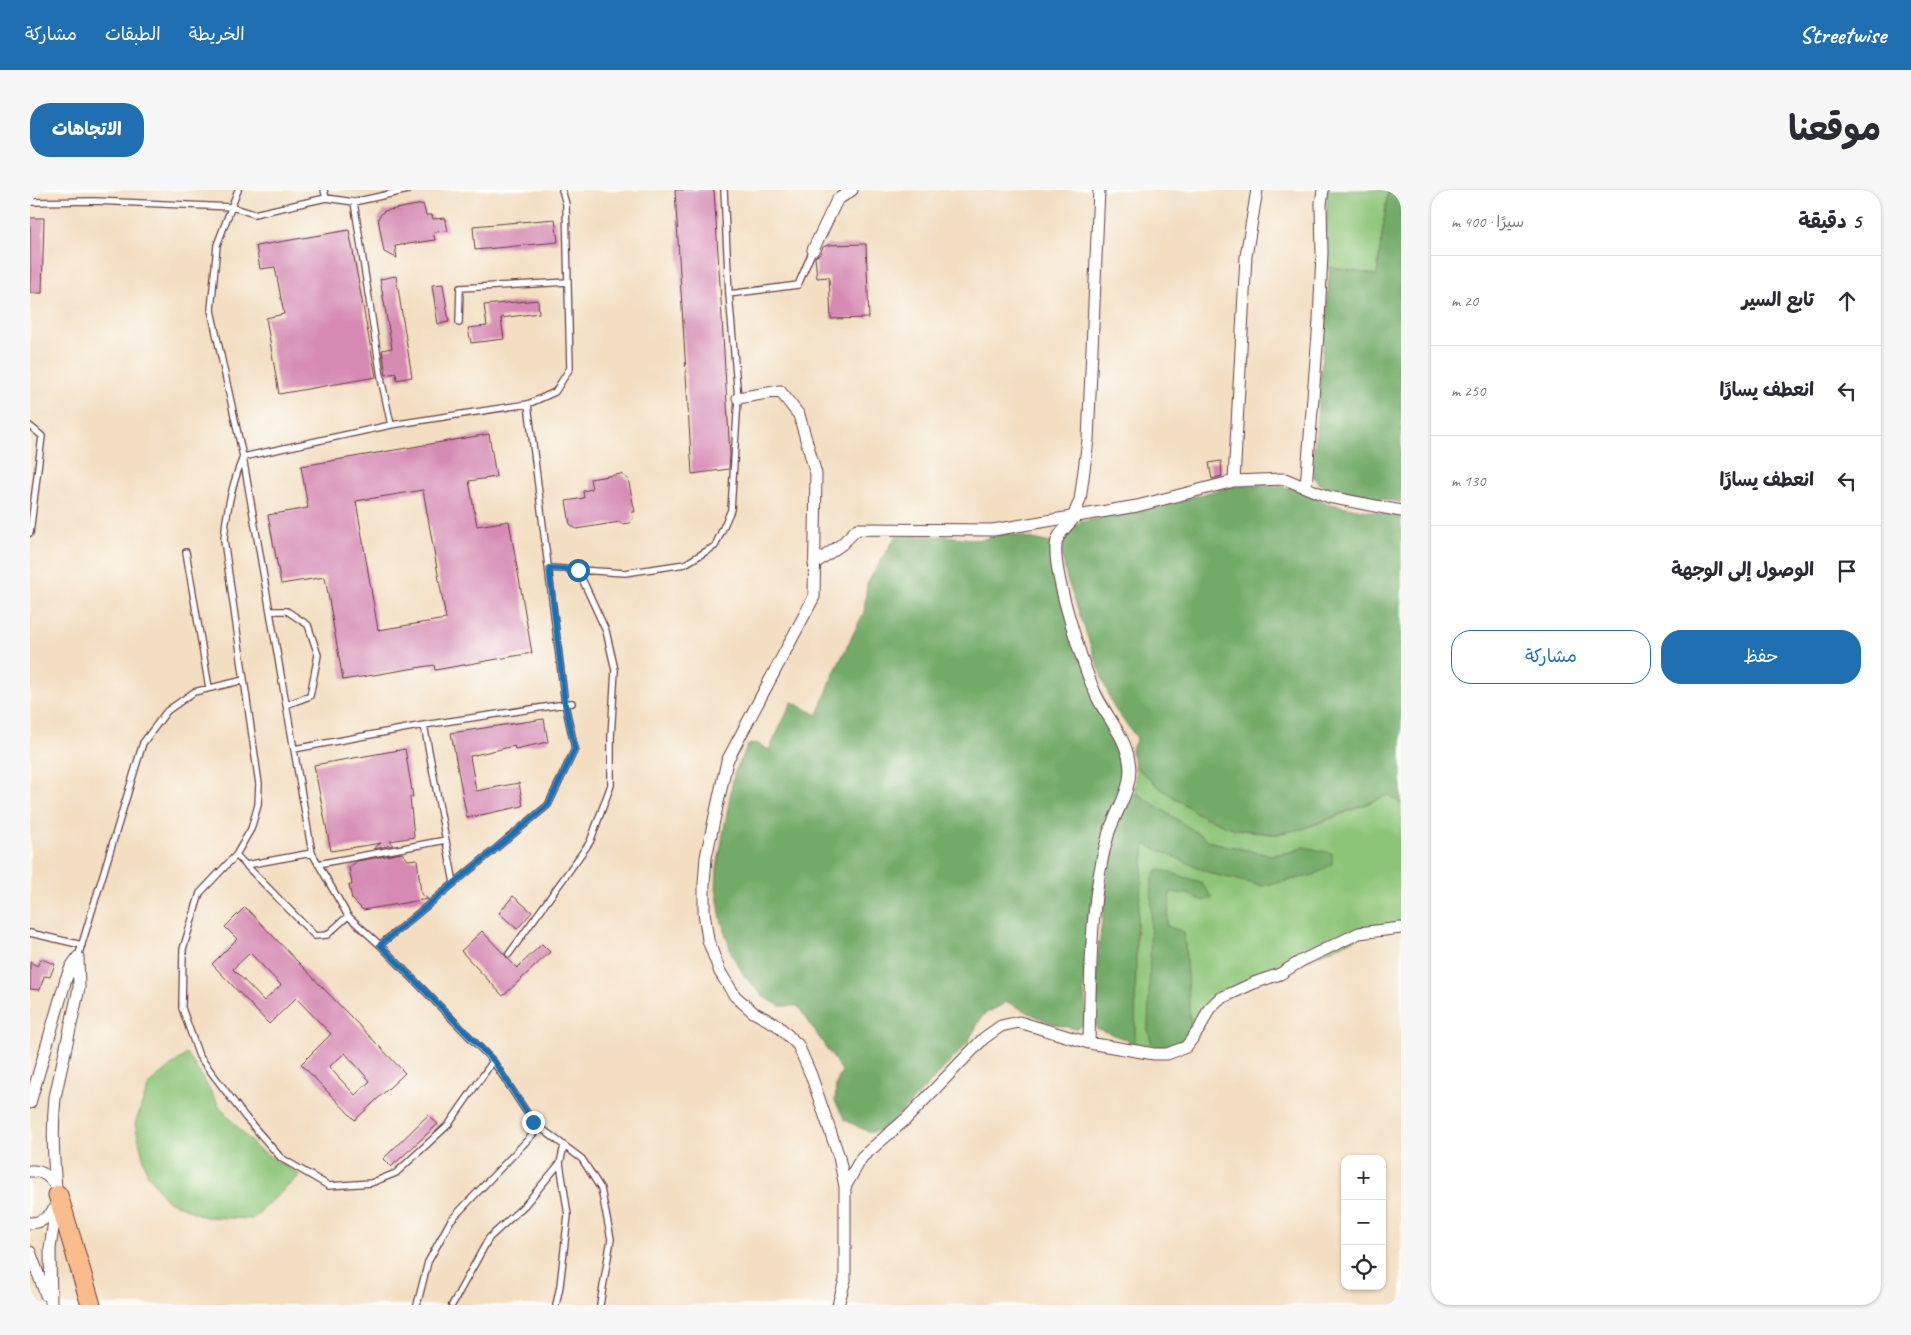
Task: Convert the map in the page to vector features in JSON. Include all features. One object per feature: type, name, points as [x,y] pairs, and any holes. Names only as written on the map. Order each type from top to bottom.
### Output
[{"type":"highway","points":[[57,1196],[91,1305]]},
{"type":"street","points":[[813,250],[837,200],[852,190]]},
{"type":"street","points":[[1089,1043],[1092,938],[1097,880],[1110,831],[1131,774],[1125,745],[1116,725],[1098,699],[1085,669],[1062,588],[1056,556],[1058,540],[1074,516],[1080,500],[1088,440],[1099,190]]},
{"type":"street","points":[[1234,482],[1246,256],[1257,190]]},
{"type":"street","points":[[1306,487],[1319,322],[1322,254],[1321,204],[1323,190]]},
{"type":"street","points":[[738,398],[780,391],[799,415],[816,474],[814,597],[727,761],[706,857],[704,912],[708,940],[720,972],[735,996],[753,1012],[777,1025],[798,1045],[811,1075],[839,1157],[845,1187],[845,1280],[838,1305]]},
{"type":"street","points":[[814,564],[842,544],[857,529],[993,530],[1137,506],[1234,482],[1285,479],[1329,497],[1401,511]]},
{"type":"street","points":[[845,1187],[862,1157],[906,1119],[984,1038],[1002,1026],[1019,1022],[1089,1043],[1154,1054],[1167,1054],[1186,1047],[1200,1028],[1209,1009],[1219,999],[1254,983],[1280,974],[1309,957],[1359,934],[1401,928]]},
{"type":"street","points":[[30,1103],[66,979],[78,957]]},
{"type":"street","points":[[50,1305],[50,1249],[57,1196],[53,1157],[54,1112],[79,988],[78,957]]},
{"type":"street","points":[[51,1032],[68,1036]]},
{"type":"street","points":[[30,1171],[44,1173],[51,1179],[57,1196],[51,1214],[44,1220],[30,1223]]},
{"type":"street","points":[[30,1252],[50,1305]]},
{"type":"lane","points":[[238,190],[217,245],[211,310],[243,457],[312,853],[348,916],[380,945],[494,1061],[533,1122],[582,1159],[601,1189],[611,1239],[600,1305]]},
{"type":"lane","points":[[324,190],[326,198]]},
{"type":"lane","points":[[30,202],[94,201],[232,207],[254,214],[326,198],[354,202],[408,190]]},
{"type":"lane","points":[[243,457],[392,425],[528,404],[555,392],[570,368],[566,204],[562,190]]},
{"type":"lane","points":[[549,568],[625,573],[685,564],[714,546],[731,510],[738,398],[724,190]]},
{"type":"lane","points":[[354,202],[382,383],[392,425]]},
{"type":"lane","points":[[730,294],[798,285],[813,250]]},
{"type":"lane","points":[[459,323],[460,288],[568,282]]},
{"type":"lane","points":[[380,945],[548,805],[575,749],[528,404]]},
{"type":"lane","points":[[30,426],[42,436],[30,533]]},
{"type":"lane","points":[[243,457],[230,491],[224,540],[259,794],[256,815],[251,829],[236,855],[200,893],[183,949],[182,1008],[199,1056],[246,1118],[281,1158],[329,1186],[371,1183],[396,1173],[449,1124],[494,1061]]},
{"type":"lane","points":[[186,552],[209,688]]},
{"type":"lane","points":[[509,954],[590,842],[611,785],[611,737],[615,670],[606,631],[578,570]]},
{"type":"lane","points":[[270,611],[287,611],[308,625],[318,655],[310,696],[286,705]]},
{"type":"lane","points":[[78,957],[143,743],[167,711],[194,692],[244,680]]},
{"type":"lane","points":[[294,749],[424,725],[568,704]]},
{"type":"lane","points":[[424,725],[454,883]]},
{"type":"lane","points":[[318,864],[446,840]]},
{"type":"lane","points":[[246,865],[312,853]]},
{"type":"lane","points":[[236,855],[315,936],[327,935],[348,916]]},
{"type":"lane","points":[[30,933],[82,945]]},
{"type":"lane","points":[[417,1305],[428,1262],[451,1220],[539,1128]]},
{"type":"lane","points":[[556,1305],[568,1215],[560,1163],[564,1146]]},
{"type":"lane","points":[[452,1305],[489,1238],[525,1204],[560,1163]]},
{"type":"green space","points":[[1327,190],[1388,190],[1377,275],[1326,267]]},
{"type":"green space","points":[[1388,190],[1401,190],[1401,502],[1368,497],[1319,484],[1312,474],[1330,267],[1377,275]]},
{"type":"green space","points":[[1268,484],[1303,490],[1325,503],[1401,517],[1401,804],[1389,795],[1302,829],[1275,834],[1235,829],[1200,815],[1160,788],[1136,767],[1131,751],[1137,738],[1114,708],[1105,686],[1067,579],[1061,552],[1068,532],[1080,522],[1157,507],[1228,487]]},
{"type":"green space","points":[[1007,533],[1051,543],[1059,596],[1122,742],[1128,770],[1091,906],[1083,986],[1088,1023],[1075,1029],[1050,1023],[1007,1002],[983,1015],[966,1045],[884,1131],[869,1132],[845,1120],[835,1101],[836,1084],[842,1071],[798,1006],[780,1006],[764,997],[745,977],[732,955],[721,919],[716,888],[717,868],[734,774],[748,745],[756,743],[769,750],[792,702],[818,715],[834,673],[864,612],[867,584],[896,536],[944,536],[981,540]]},
{"type":"green space","points":[[1136,767],[1177,799],[1206,817],[1237,829],[1269,834],[1292,831],[1334,818],[1389,795],[1401,804],[1401,925],[1382,927],[1275,974],[1227,991],[1191,1035],[1184,932],[1167,926],[1170,892],[1188,894],[1204,901],[1158,869],[1148,1029],[1152,1045],[1135,1043],[1136,934],[1145,844],[1213,874],[1262,886],[1314,875],[1332,863],[1304,847],[1292,852],[1269,855],[1211,842],[1135,792]]},
{"type":"green space","points":[[1135,792],[1211,842],[1269,855],[1292,852],[1304,847],[1332,853],[1332,864],[1314,875],[1262,886],[1213,874],[1145,844],[1136,934],[1135,1043],[1096,1028],[1097,963],[1111,848],[1122,816]]},
{"type":"green space","points":[[1158,869],[1200,882],[1213,898],[1204,901],[1188,894],[1170,892],[1167,926],[1184,932],[1191,1035],[1165,1049],[1152,1045],[1148,1029],[1152,879]]},
{"type":"green space","points":[[187,1053],[222,1110],[258,1149],[300,1175],[252,1219],[205,1217],[166,1200],[147,1173],[135,1124],[149,1084]]},
{"type":"building","points":[[675,190],[714,190],[721,301],[730,455],[729,469],[692,474]]},
{"type":"building","points":[[423,204],[426,215],[432,215],[433,219],[445,218],[448,231],[433,232],[435,240],[395,246],[397,258],[384,252],[378,218],[384,211]]},
{"type":"building","points":[[30,218],[44,218],[42,293],[30,293]]},
{"type":"building","points":[[555,219],[558,242],[475,250],[473,226]]},
{"type":"building","points":[[349,230],[376,377],[279,394],[266,318],[284,314],[275,267],[260,269],[256,246]]},
{"type":"building","points":[[866,244],[869,318],[831,319],[829,277],[817,278],[815,257],[820,254],[823,247],[828,245]]},
{"type":"building","points":[[396,276],[412,377],[397,380],[396,373],[386,375],[382,350],[392,348],[380,279]]},
{"type":"building","points":[[443,284],[449,322],[438,324],[432,285]]},
{"type":"building","points":[[538,300],[539,313],[501,318],[504,339],[471,343],[468,328],[487,326],[484,305]]},
{"type":"building","points":[[489,434],[496,477],[469,481],[477,526],[509,521],[532,653],[435,670],[434,665],[343,680],[325,577],[281,584],[268,515],[308,508],[301,466]],"holes":[[[423,490],[446,619],[378,630],[356,501]]]},
{"type":"building","points":[[1221,461],[1222,476],[1212,479],[1209,463]]},
{"type":"building","points":[[621,474],[628,479],[635,512],[632,512],[633,518],[630,523],[621,524],[620,522],[576,529],[570,524],[566,501],[584,498],[583,491],[592,489],[590,479]]},
{"type":"building","points":[[544,719],[548,742],[515,749],[514,746],[470,756],[476,791],[519,783],[523,806],[467,818],[451,733]]},
{"type":"building","points":[[405,749],[413,797],[410,797],[414,837],[390,841],[393,845],[373,849],[381,843],[331,851],[314,765]]},
{"type":"building","points":[[402,853],[408,860],[417,859],[421,894],[428,899],[363,910],[352,899],[349,885],[352,885],[349,868],[357,861]]},
{"type":"building","points":[[513,896],[532,912],[517,929],[499,913]]},
{"type":"building","points":[[245,907],[405,1073],[355,1120],[301,1064],[331,1034],[296,998],[269,1024],[212,964],[237,939],[225,927]],"holes":[[[250,953],[281,985],[264,1001],[233,969]],[[345,1053],[370,1081],[355,1095],[329,1067]]]},
{"type":"building","points":[[482,931],[517,968],[542,944],[550,952],[503,996],[461,951]]},
{"type":"building","points":[[41,959],[55,964],[50,977],[44,976],[40,990],[30,989],[30,962],[37,966]]},
{"type":"building","points":[[428,1115],[438,1124],[391,1167],[383,1159]]},
{"type":"route","points":[[533,1122],[494,1061],[380,945],[548,805],[575,749],[565,704],[549,568],[578,570]]}]
